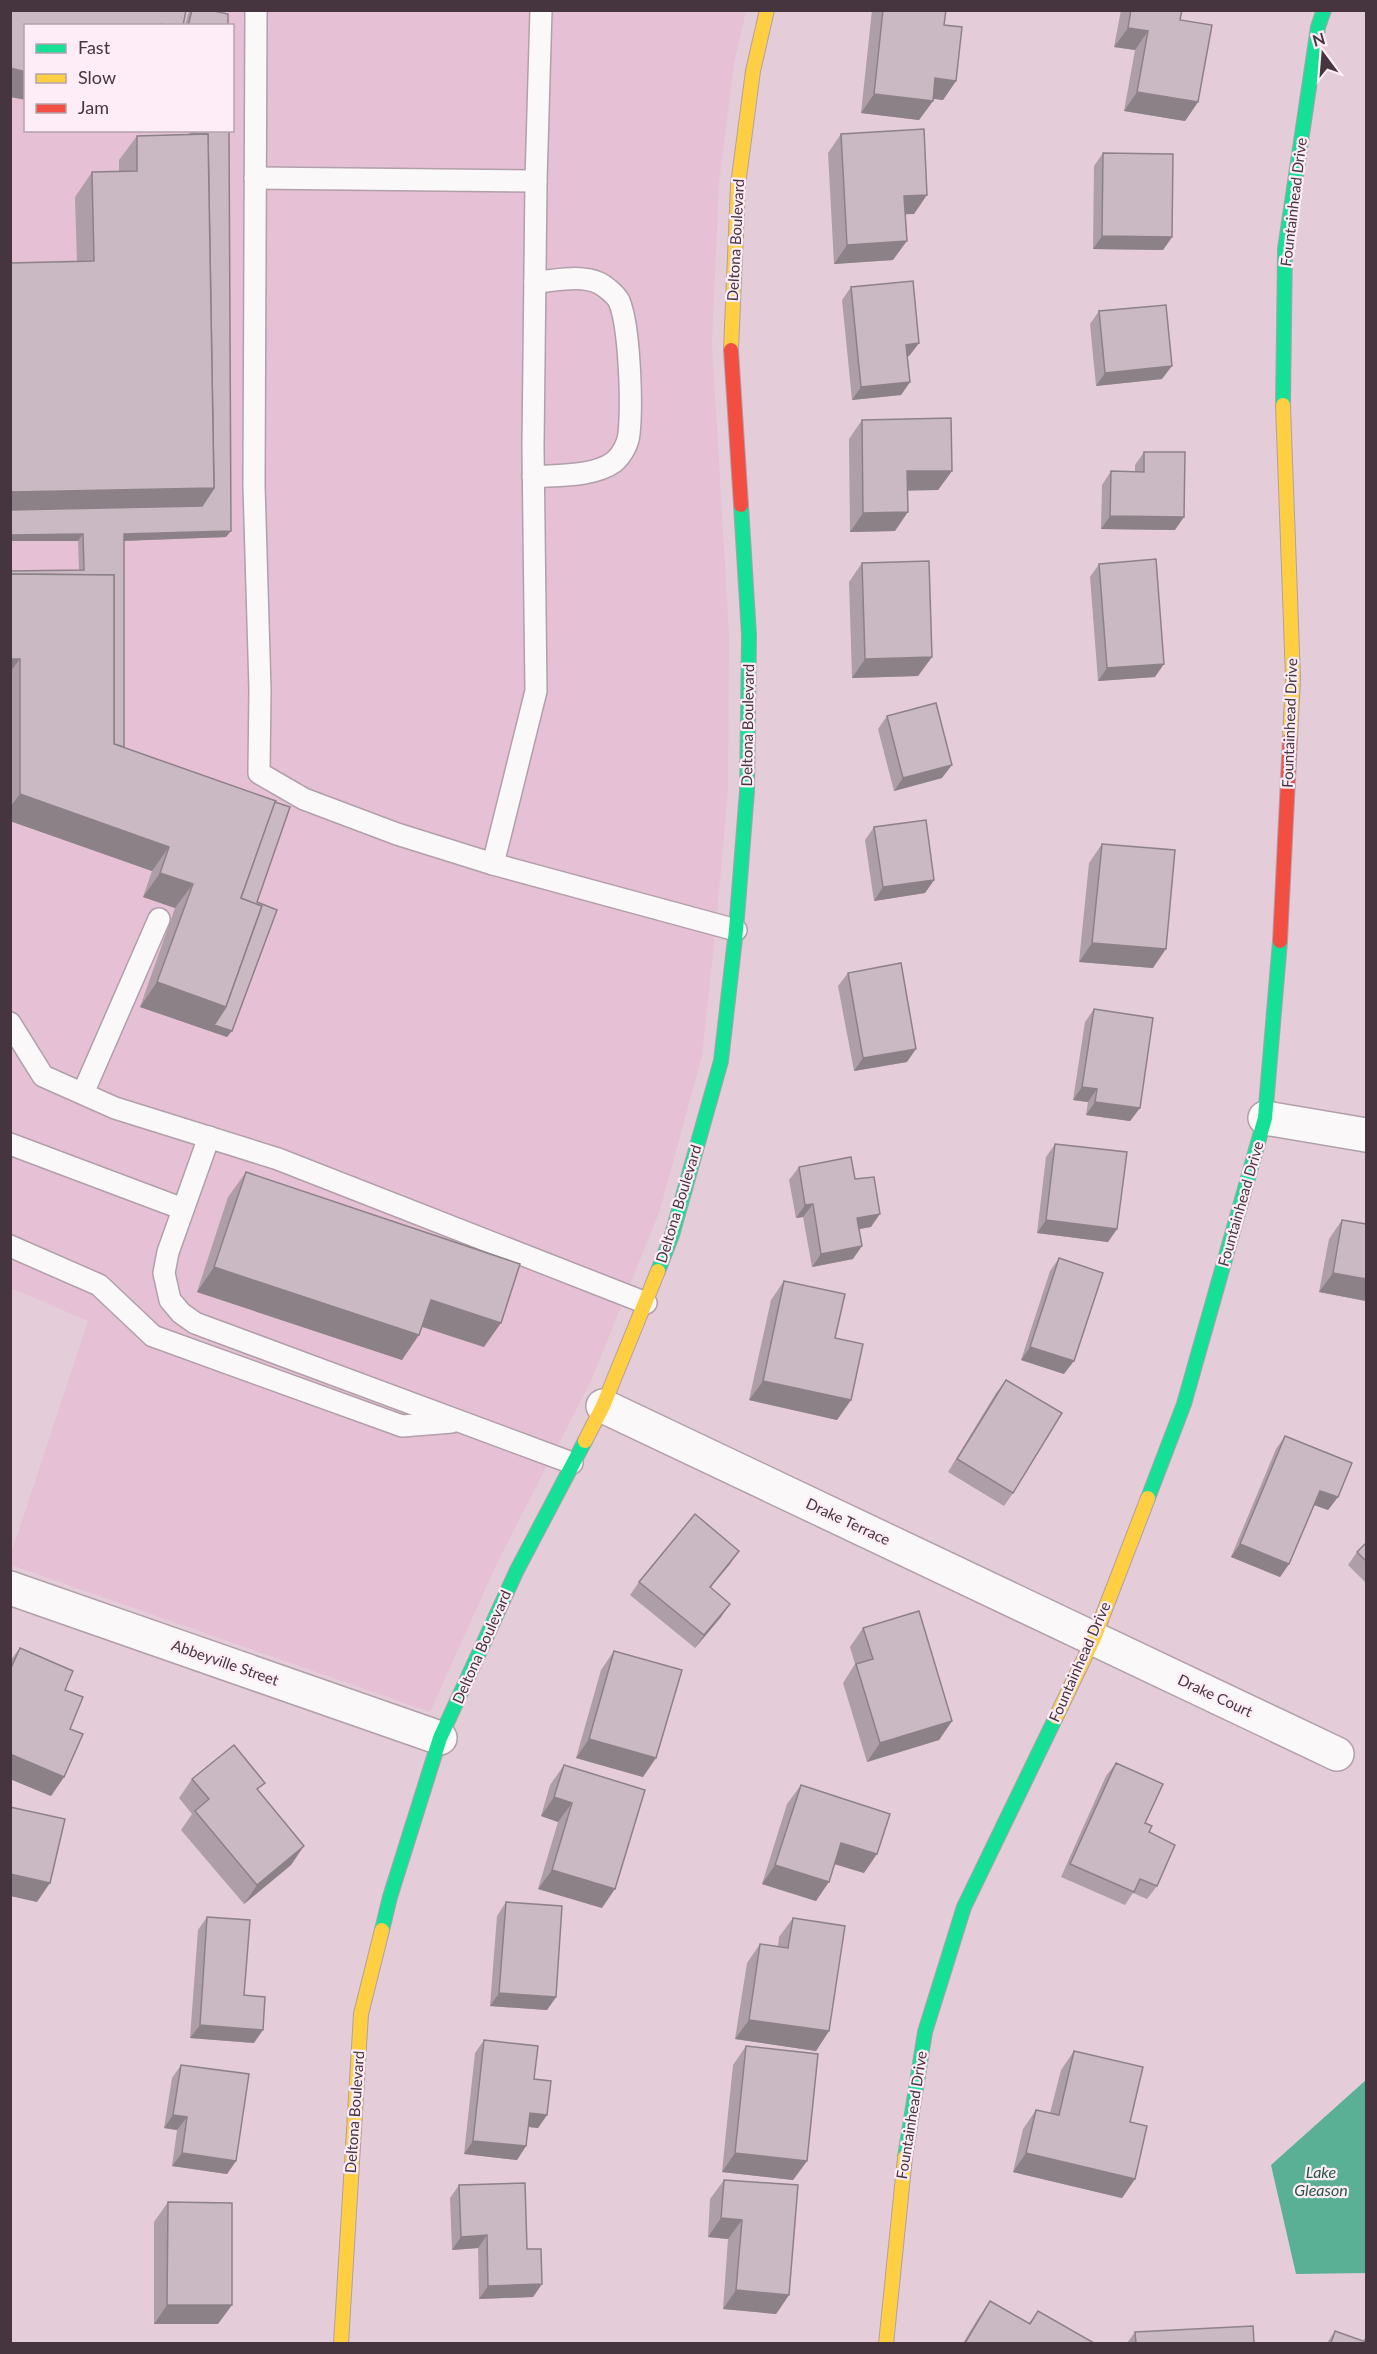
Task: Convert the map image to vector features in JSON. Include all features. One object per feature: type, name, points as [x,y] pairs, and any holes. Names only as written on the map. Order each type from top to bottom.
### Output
[{"type":"street","name":"Deltona Boulevard","points":[[341,2343],[361,2014],[390,1897],[440,1738],[517,1570],[603,1406],[646,1303],[672,1235],[721,1061],[736,930],[747,791],[748,635],[730,346],[738,185],[753,71],[767,10]]},
{"type":"street","name":"Fountainhead Drive","points":[[886,2343],[907,2134],[925,2032],[964,1907],[1094,1638],[1184,1404],[1265,1118],[1281,928],[1293,678],[1283,414],[1285,249],[1318,27],[1324,10]]},
{"type":"street","points":[[1265,1118],[1366,1135]]},
{"type":"street","name":"Drake Terrace","points":[[603,1406],[1094,1638]]},
{"type":"street","name":"Abbeyville Street","points":[[10,1588],[440,1738]]},
{"type":"street","name":"Drake Court","points":[[1094,1638],[1337,1754]]},
{"type":"lane","points":[[256,10],[254,486],[260,689],[259,773],[304,799],[397,834],[493,864],[736,930]]},
{"type":"lane","points":[[493,864],[536,691],[533,477],[536,182],[542,10]]},
{"type":"lane","points":[[255,178],[536,182]]},
{"type":"lane","points":[[533,477],[601,469],[615,461],[624,449],[629,435],[629,365],[622,311],[617,298],[600,283],[584,279],[535,282]]},
{"type":"lane","points":[[83,1093],[159,919]]},
{"type":"lane","points":[[10,1023],[43,1076],[115,1108],[278,1159],[646,1303]]},
{"type":"lane","points":[[209,1137],[168,1252],[164,1273],[170,1300],[181,1313],[195,1323],[573,1463]]},
{"type":"lane","points":[[10,1144],[183,1209]]},
{"type":"lane","points":[[10,1246],[99,1285],[153,1336],[402,1426],[459,1421]]},
{"type":"shaded area","points":[[11,11],[746,11],[734,64],[719,182],[712,343],[729,634],[728,789],[702,1056],[660,1210],[592,1379],[499,1559],[430,1712],[11,1565],[11,1554],[88,1321],[11,1288]]},
{"type":"water","name":"Lake Gleason","points":[[1366,2080],[1366,2273],[1296,2274],[1271,2165]]},
{"type":"building","points":[[10,10],[186,10],[183,24],[24,24],[24,72],[10,68]]},
{"type":"building","points":[[192,10],[209,10],[228,14],[228,24],[188,24]]},
{"type":"building","points":[[883,10],[946,10],[944,25],[962,27],[956,81],[935,78],[933,101],[874,94]]},
{"type":"building","points":[[1131,10],[1182,10],[1180,20],[1212,25],[1198,102],[1137,92],[1148,31],[1128,28]]},
{"type":"building","points":[[924,129],[927,195],[904,196],[907,241],[847,245],[841,134]]},
{"type":"building","points":[[194,132],[229,132],[231,531],[124,534],[124,747],[114,744],[114,575],[10,574],[10,571],[84,570],[83,534],[10,535],[10,510],[202,506],[214,488],[208,134],[194,134]]},
{"type":"building","points":[[208,134],[214,488],[10,492],[10,263],[94,261],[92,172],[137,171],[137,136]]},
{"type":"building","points":[[1103,153],[1173,154],[1172,237],[1102,236]]},
{"type":"building","points":[[913,281],[919,343],[906,345],[910,382],[861,387],[851,287]]},
{"type":"building","points":[[1166,305],[1172,366],[1105,373],[1099,311]]},
{"type":"building","points":[[951,418],[952,471],[907,471],[908,512],[863,513],[862,420]]},
{"type":"building","points":[[1144,452],[1185,452],[1184,517],[1110,516],[1111,471],[1144,472]]},
{"type":"building","points":[[1156,559],[1164,664],[1107,668],[1099,564]]},
{"type":"building","points":[[929,561],[932,657],[865,659],[862,563]]},
{"type":"building","points":[[10,574],[114,575],[114,744],[276,801],[241,898],[262,906],[226,1007],[157,982],[193,884],[160,873],[169,847],[20,794],[20,659],[10,659]]},
{"type":"building","points":[[936,703],[952,765],[903,778],[887,716]]},
{"type":"building","points":[[275,802],[290,807],[257,902],[277,910],[232,1031],[214,1025],[226,1007],[262,906],[241,898]]},
{"type":"building","points":[[926,820],[934,880],[883,887],[874,827]]},
{"type":"building","points":[[1102,844],[1175,850],[1166,949],[1092,943]]},
{"type":"building","points":[[901,963],[916,1049],[863,1058],[848,973]]},
{"type":"building","points":[[1094,1009],[1153,1018],[1140,1108],[1095,1102],[1097,1089],[1082,1087]]},
{"type":"building","points":[[1055,1144],[1127,1152],[1117,1229],[1046,1220]]},
{"type":"building","points":[[851,1157],[855,1179],[874,1177],[880,1214],[857,1218],[862,1246],[821,1254],[813,1204],[805,1205],[799,1167]]},
{"type":"building","points":[[246,1172],[520,1264],[501,1323],[431,1300],[419,1335],[214,1267]]},
{"type":"building","points":[[1342,1220],[1366,1224],[1366,1279],[1333,1273]]},
{"type":"building","points":[[1059,1258],[1103,1273],[1074,1361],[1030,1347]]},
{"type":"building","points":[[784,1281],[845,1294],[835,1338],[863,1344],[851,1400],[763,1381]]},
{"type":"building","points":[[1006,1380],[1062,1413],[1013,1493],[957,1459]]},
{"type":"building","points":[[1285,1436],[1352,1463],[1338,1497],[1320,1491],[1289,1564],[1240,1544]]},
{"type":"building","points":[[695,1514],[739,1551],[710,1587],[730,1604],[704,1635],[639,1582]]},
{"type":"building","points":[[1366,1543],[1366,1561],[1357,1552]]},
{"type":"building","points":[[919,1611],[952,1721],[880,1743],[856,1664],[873,1659],[863,1628]]},
{"type":"building","points":[[20,1648],[73,1671],[65,1690],[83,1697],[70,1729],[83,1734],[64,1777],[10,1754],[10,1670]]},
{"type":"building","points":[[614,1651],[682,1670],[656,1758],[589,1739]]},
{"type":"building","points":[[234,1745],[265,1783],[257,1789],[304,1846],[257,1885],[195,1811],[209,1799],[192,1779]]},
{"type":"building","points":[[1116,1763],[1163,1784],[1145,1823],[1152,1826],[1149,1832],[1175,1845],[1157,1886],[1140,1879],[1134,1892],[1070,1864]]},
{"type":"building","points":[[564,1765],[645,1790],[615,1889],[552,1870],[572,1803],[554,1797]]},
{"type":"building","points":[[801,1785],[890,1814],[877,1854],[841,1843],[829,1882],[775,1865]]},
{"type":"building","points":[[10,1807],[65,1819],[50,1883],[10,1874]]},
{"type":"building","points":[[506,1902],[562,1906],[556,1997],[499,1993]]},
{"type":"building","points":[[207,1917],[250,1920],[244,1995],[265,1997],[263,2030],[200,2025]]},
{"type":"building","points":[[793,1918],[845,1926],[829,2031],[749,2020],[760,1944],[788,1948]]},
{"type":"building","points":[[484,2040],[538,2046],[534,2079],[551,2081],[547,2115],[530,2113],[526,2146],[473,2141]]},
{"type":"building","points":[[746,2046],[818,2054],[807,2161],[735,2153]]},
{"type":"building","points":[[1074,2051],[1143,2067],[1130,2122],[1147,2126],[1135,2179],[1026,2153],[1036,2110],[1059,2115]]},
{"type":"building","points":[[181,2065],[249,2074],[236,2161],[182,2153],[187,2117],[173,2115]]},
{"type":"building","points":[[724,2180],[798,2185],[789,2295],[736,2290],[742,2220],[721,2218]]},
{"type":"building","points":[[525,2183],[527,2249],[541,2249],[542,2284],[488,2286],[487,2235],[461,2237],[459,2185]]},
{"type":"building","points":[[168,2202],[232,2203],[232,2305],[167,2305]]},
{"type":"building","points":[[990,2301],[1030,2324],[1038,2311],[1094,2343],[965,2343]]},
{"type":"building","points":[[1253,2326],[1254,2343],[1136,2343],[1135,2332]]},
{"type":"building","points":[[1335,2331],[1366,2342],[1366,2343],[1331,2343]]},
{"type":"traffic: fast","points":[[1283,405],[1285,249],[1318,27],[1324,10]]},
{"type":"traffic: fast","points":[[658,1271],[672,1235],[721,1061],[736,930],[747,791],[749,635],[741,505]]},
{"type":"traffic: fast","points":[[1148,1498],[1184,1404],[1265,1118],[1280,941]]},
{"type":"traffic: fast","points":[[382,1930],[390,1897],[440,1738],[517,1570],[585,1441]]},
{"type":"traffic: fast","points":[[905,2157],[925,2032],[964,1907],[1056,1717]]},
{"type":"traffic: slow","points":[[731,350],[738,185],[753,71],[767,10]]},
{"type":"traffic: slow","points":[[1283,405],[1293,678],[1290,739]]},
{"type":"traffic: slow","points":[[585,1441],[603,1406],[658,1271]]},
{"type":"traffic: slow","points":[[1056,1717],[1094,1638],[1148,1498]]},
{"type":"traffic: slow","points":[[341,2344],[361,2014],[382,1930]]},
{"type":"traffic: slow","points":[[886,2344],[905,2157]]},
{"type":"traffic: jam","points":[[731,350],[741,505]]},
{"type":"traffic: jam","points":[[1280,941],[1290,739]]}]
